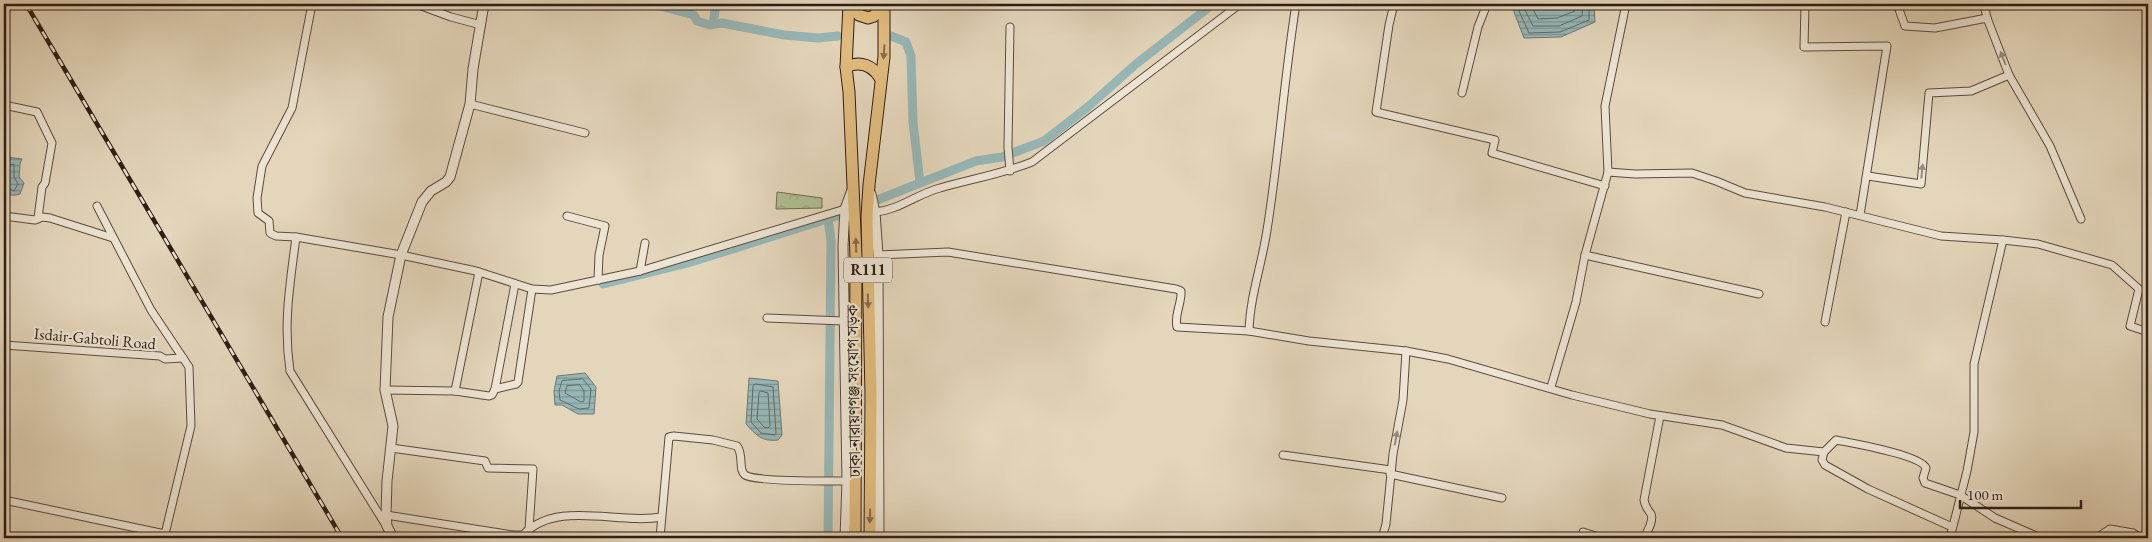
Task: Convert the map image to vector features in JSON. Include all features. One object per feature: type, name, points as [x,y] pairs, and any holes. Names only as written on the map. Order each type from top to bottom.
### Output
[{"type":"main road","points":[[850,4],[859,15],[868,18],[874,16],[884,4]]},
{"type":"main road","name":"ঢাকা-নারায়ণগঞ্জ সংযোগ সড়ক","points":[[850,4],[846,67],[854,183],[857,322],[855,538]]},
{"type":"main road","name":"ঢাকা-নারায়ণগঞ্জ সংযোগ সড়ক","points":[[870,538],[871,394],[867,216],[880,79],[884,58],[884,4]]},
{"type":"main road","points":[[846,67],[855,64],[866,65],[876,72],[880,79]]},
{"type":"street","points":[[312,4],[292,108],[262,166],[257,198],[258,212],[269,221],[270,233],[276,236],[296,237],[401,255],[479,272],[532,289],[551,290],[640,270],[845,209]]},
{"type":"street","points":[[416,4],[480,25]]},
{"type":"street","points":[[388,529],[386,515],[387,481],[393,426],[385,390],[388,317],[401,255],[422,202],[431,191],[446,182],[450,177],[470,104],[473,69],[484,4]]},
{"type":"street","points":[[875,212],[885,211],[937,188],[1010,170],[1032,162],[1057,145],[1240,4]]},
{"type":"street","points":[[1249,331],[1250,308],[1267,231],[1288,51],[1296,4]]},
{"type":"street","points":[[1394,4],[1376,112],[1495,140],[1492,153],[1605,186]]},
{"type":"street","points":[[1462,93],[1478,27],[1487,4]]},
{"type":"street","points":[[1551,387],[1576,302],[1585,255],[1608,172],[1606,106],[1626,4]]},
{"type":"street","points":[[1780,4],[1794,4]]},
{"type":"street","points":[[1897,4],[1905,26],[1934,28],[1988,18]]},
{"type":"street","points":[[1984,4],[2009,75],[2050,146],[2081,219]]},
{"type":"street","points":[[1832,5],[1805,5],[1804,47],[1887,46],[1868,176],[1860,215]]},
{"type":"street","points":[[1010,27],[1008,147],[1010,170]]},
{"type":"street","points":[[1868,176],[1921,184],[1929,93],[1971,91],[2009,75]]},
{"type":"street","points":[[470,104],[585,133]]},
{"type":"street","points":[[4,105],[36,112],[52,139],[38,218]]},
{"type":"street","points":[[1608,172],[1692,174],[1716,181],[1745,193],[1860,215],[1941,236],[2038,244],[2112,265],[2139,289],[2130,326],[2145,331],[2148,336]]},
{"type":"street","points":[[845,538],[842,481],[841,321],[845,209],[854,183]]},
{"type":"street","points":[[869,185],[875,212],[878,254],[879,538]]},
{"type":"street","points":[[4,500],[164,536],[191,426],[189,367],[152,310],[97,206]]},
{"type":"street","points":[[1825,322],[1846,212]]},
{"type":"street","points":[[4,216],[34,220],[50,218],[113,238]]},
{"type":"street","points":[[567,216],[604,226],[598,255],[598,280]]},
{"type":"street","points":[[296,237],[286,310],[285,342],[290,371],[393,538]]},
{"type":"street","points":[[1950,538],[1967,471],[1974,432],[1974,364],[2003,240]]},
{"type":"street","points":[[640,270],[645,242]]},
{"type":"street","points":[[878,254],[948,252],[1176,289],[1181,291],[1182,297],[1176,323],[1177,328],[1249,331],[1309,341],[1406,351],[1448,359],[1502,376],[1551,387],[1572,395],[1660,416],[1722,425],[1786,448],[1824,452]]},
{"type":"street","points":[[1585,255],[1759,294]]},
{"type":"street","points":[[455,391],[479,272]]},
{"type":"street","points":[[385,390],[455,391],[492,395],[495,389],[515,284]]},
{"type":"street","points":[[495,389],[518,382],[532,289]]},
{"type":"street","points":[[767,318],[841,321]]},
{"type":"street","name":"Isdair-Gabtoli Road","points":[[4,344],[160,356],[165,359],[183,358]]},
{"type":"street","points":[[1382,538],[1386,524],[1391,472],[1403,400],[1406,351]]},
{"type":"street","points":[[1644,538],[1652,521],[1651,515],[1645,508],[1644,500],[1660,416]]},
{"type":"street","points":[[660,538],[669,437],[714,440],[737,446],[742,452],[742,470],[746,475],[786,481],[842,481]]},
{"type":"street","points":[[1952,527],[1868,489],[1825,466],[1822,460],[1824,452],[1836,440],[1890,452],[1926,465],[1923,478],[1925,483],[1960,495],[1995,518],[2041,538]]},
{"type":"street","points":[[391,448],[485,461],[488,468],[533,469],[529,528]]},
{"type":"street","points":[[1283,455],[1391,472],[1502,498]]},
{"type":"street","points":[[386,515],[513,535],[523,535],[529,528],[559,516],[586,514],[644,520],[661,517]]},
{"type":"street","points":[[2099,538],[2110,529],[2123,530],[2133,533],[2140,538]]},
{"type":"street","points":[[1582,532],[1602,538]]},
{"type":"green space","points":[[777,192],[822,198],[822,208],[776,209]]},
{"type":"water","points":[[1514,4],[1594,4],[1595,22],[1561,37],[1524,38],[1514,12]]},
{"type":"water","points":[[7,157],[22,159],[19,177],[24,183],[20,194],[11,195],[4,190]]},
{"type":"water","points":[[585,373],[596,387],[594,414],[578,414],[562,405],[555,405],[554,391],[557,376]]},
{"type":"water","points":[[749,378],[778,381],[782,435],[778,440],[763,439],[746,424]]},
{"type":"waterway","points":[[630,4],[640,4]]},
{"type":"waterway","points":[[652,4],[694,15],[697,21],[710,25],[722,23],[784,35],[818,38],[838,36]]},
{"type":"waterway","points":[[713,24],[716,4]]},
{"type":"waterway","points":[[877,200],[976,161],[1002,157],[1044,141],[1089,106],[1136,64],[1213,4]]},
{"type":"waterway","points":[[891,36],[906,42],[911,56],[913,122],[920,183]]},
{"type":"waterway","points":[[603,284],[688,263],[840,215]]},
{"type":"waterway","points":[[828,219],[831,241],[828,538]]},
{"type":"railway","points":[[26,4],[342,538]]}]
